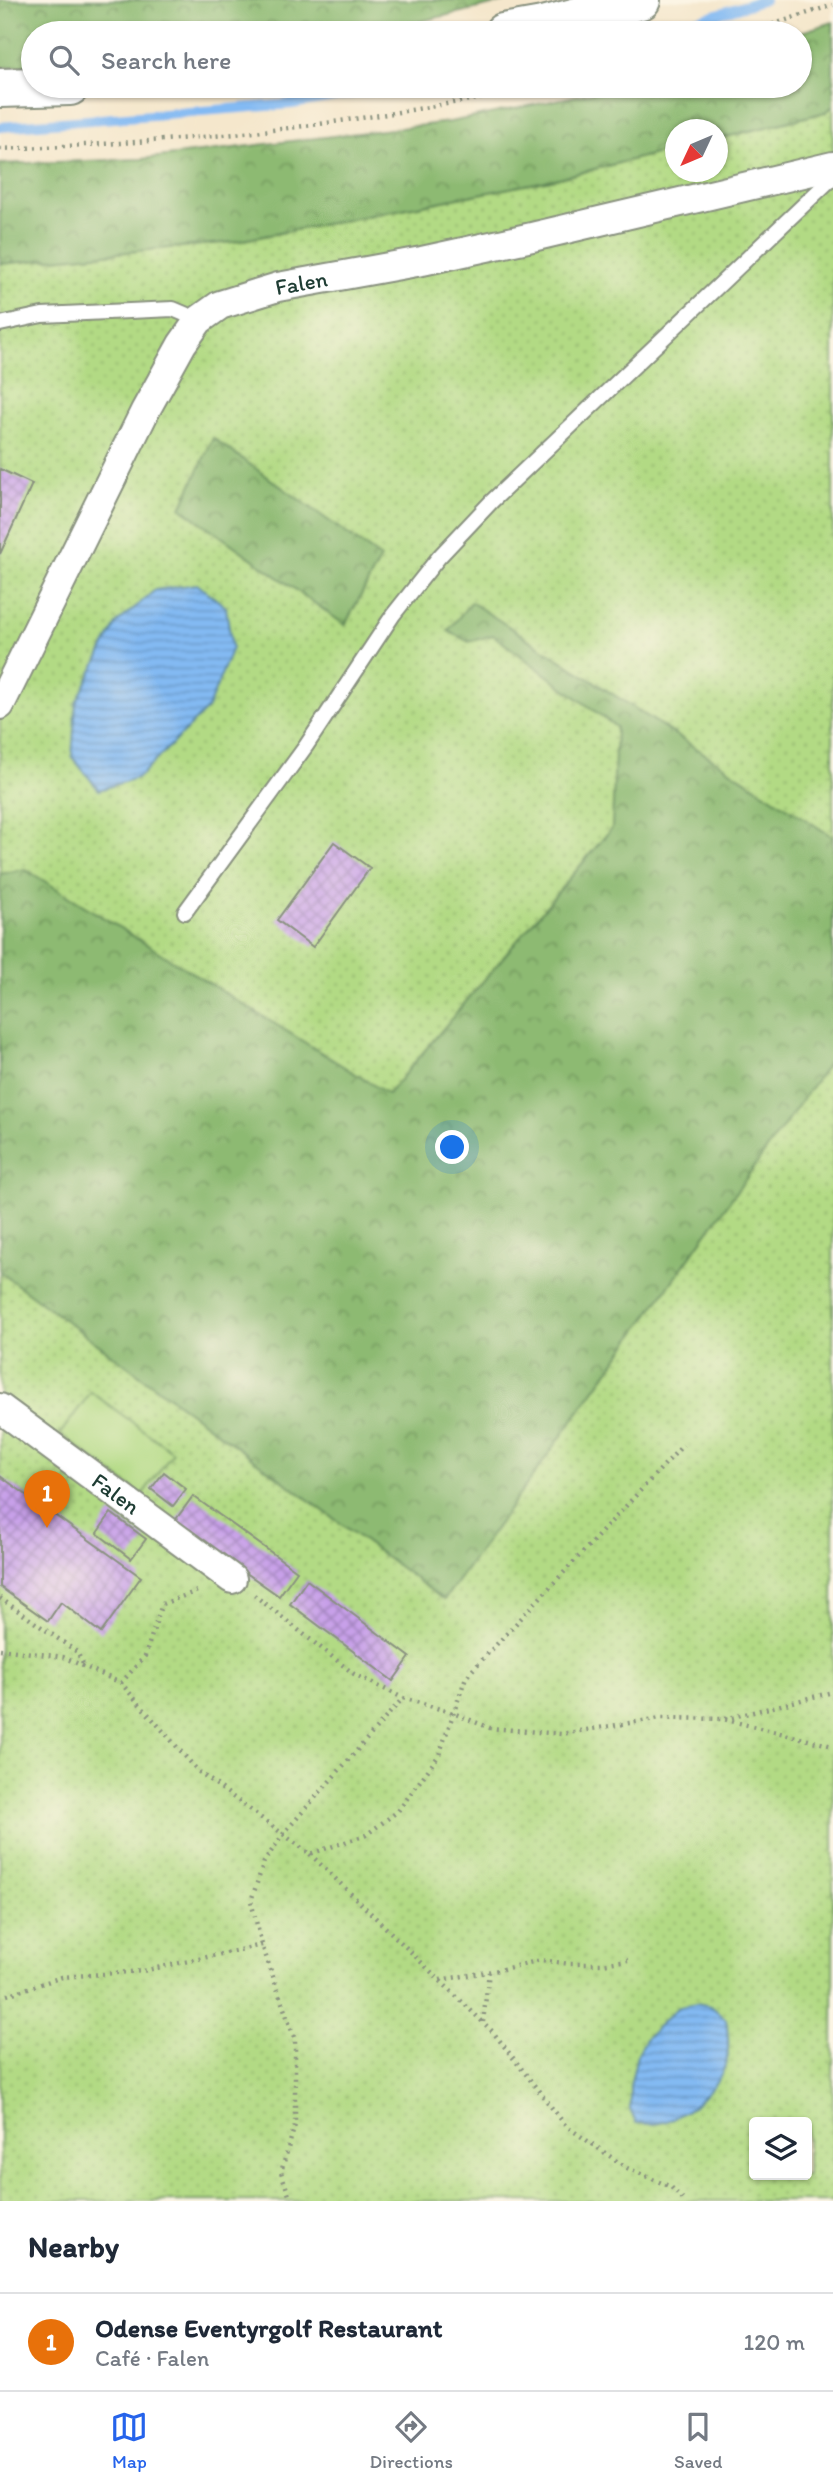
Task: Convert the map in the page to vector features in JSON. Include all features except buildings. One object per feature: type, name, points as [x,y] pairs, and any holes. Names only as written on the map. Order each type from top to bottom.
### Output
[{"type":"street","points":[[562,21],[641,0]]},
{"type":"street","points":[[0,88],[21,87]]},
{"type":"street","name":"Falen","points":[[0,705],[145,411],[182,344],[199,320],[220,305],[278,287],[495,245],[833,166]]},
{"type":"street","name":"Falen","points":[[0,1408],[232,1579]]},
{"type":"lane","points":[[185,912],[306,746],[393,615],[439,557],[502,492],[833,177]]},
{"type":"lane","points":[[0,324],[42,315],[173,309],[199,320]]},
{"type":"path","points":[[783,21],[833,5]]},
{"type":"path","points":[[0,149],[134,143],[279,129],[482,98]]},
{"type":"path","points":[[310,1854],[366,1835],[398,1811],[439,1755],[466,1677],[683,1445]]},
{"type":"path","points":[[121,1683],[145,1656],[162,1604],[232,1579],[354,1674],[403,1698],[453,1713],[489,1728],[561,1734],[661,1718],[723,1719],[833,1746]]},
{"type":"path","points":[[0,1598],[77,1652],[85,1666]]},
{"type":"path","points":[[0,1649],[63,1657],[121,1683],[199,1772],[310,1854],[494,2032],[566,2126],[628,2168],[671,2187],[684,2201]]},
{"type":"path","points":[[723,1719],[833,1692]]},
{"type":"path","points":[[291,2201],[281,2172],[295,2124],[295,2040],[262,1945],[251,1901],[264,1862],[284,1833],[403,1698]]},
{"type":"path","points":[[8,1995],[62,1977],[143,1971],[262,1945]]},
{"type":"path","points":[[440,1980],[541,1960],[570,1964],[602,1964],[628,1960]]},
{"type":"path","points":[[483,2022],[489,1972]]},
{"type":"green space","points":[[0,0],[514,0],[422,21],[21,21],[21,66],[0,68]]},
{"type":"green space","points":[[833,22],[833,106],[826,112],[728,136],[728,119],[665,119],[665,152],[551,180],[233,242],[0,264],[0,164],[142,159],[450,122],[566,98],[812,98],[812,29]]},
{"type":"green space","points":[[833,106],[833,2201],[0,2201],[0,264],[233,242],[551,180],[665,152],[665,182],[728,182],[728,136],[826,112]]},
{"type":"green space","points":[[213,438],[381,558],[345,625],[181,508]]},
{"type":"green space","points":[[471,602],[833,837],[833,1057],[444,1600],[0,1272],[0,874],[25,869],[388,1094],[612,828],[616,727],[493,635],[469,642],[448,631]]},
{"type":"green space","points":[[91,1392],[173,1452],[142,1495],[60,1434]]},
{"type":"water","points":[[197,584],[226,607],[232,648],[208,708],[139,777],[99,790],[72,757],[76,703],[116,624],[155,590]]},
{"type":"water","points":[[696,2003],[711,2006],[726,2019],[728,2052],[722,2072],[703,2097],[677,2116],[661,2123],[636,2123],[630,2110],[630,2086],[637,2055],[647,2037],[677,2008]]},
{"type":"waterway","points":[[694,21],[764,0]]},
{"type":"waterway","points":[[0,127],[292,104],[326,98]]},
{"type":"place","name":"Odense Eventyrgolf Restaurant","points":[[47,1528]]}]
